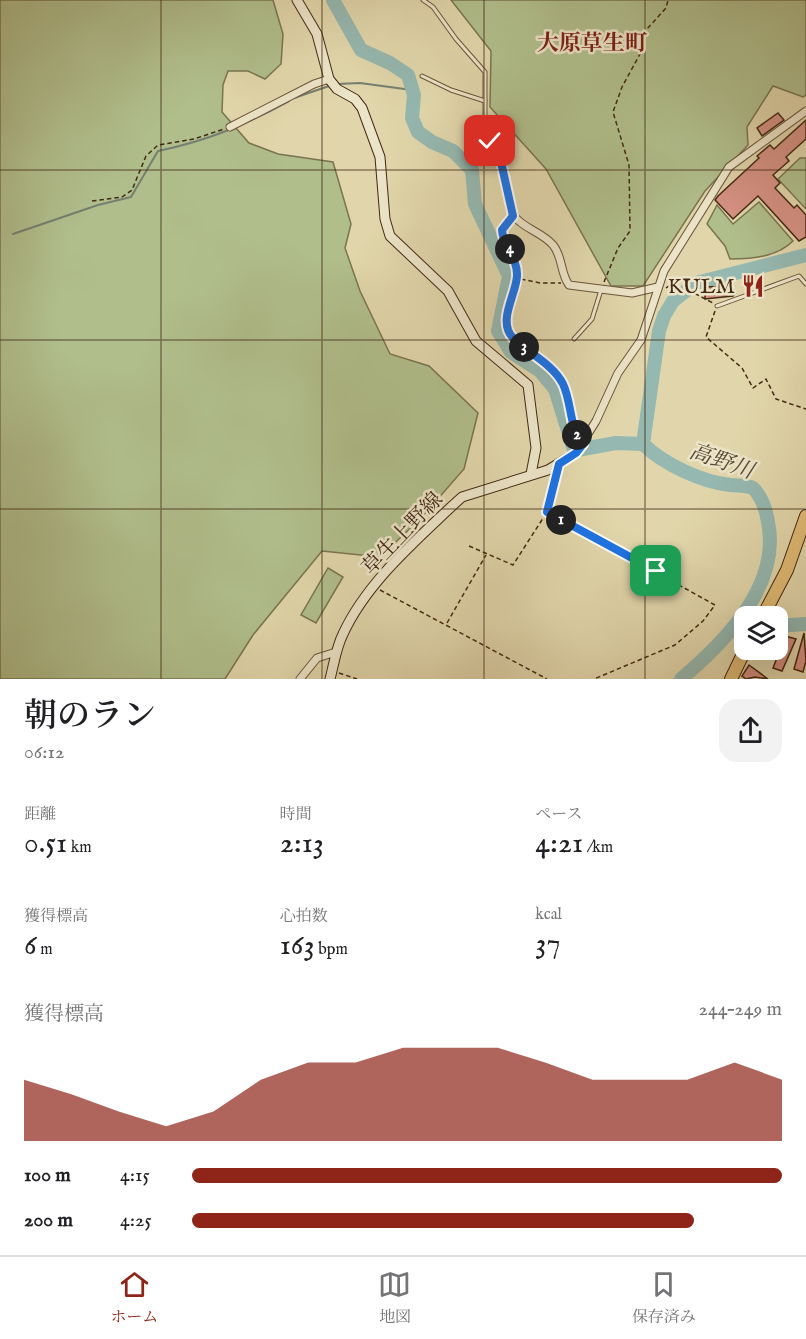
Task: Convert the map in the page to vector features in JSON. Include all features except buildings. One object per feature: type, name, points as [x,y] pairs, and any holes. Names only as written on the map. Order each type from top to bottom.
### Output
[{"type":"highway","points":[[768,606],[787,570],[806,516]]},
{"type":"highway","points":[[731,679],[740,660]]},
{"type":"main road","points":[[297,0],[317,34],[328,79],[337,89],[355,99],[362,108],[380,158],[385,219],[390,236],[448,291],[476,341],[528,385],[536,448],[531,474]]},
{"type":"main road","name":"草生上野線","points":[[330,679],[336,652],[351,619],[374,587],[407,549],[462,497],[559,464],[576,453]]},
{"type":"street","points":[[231,127],[328,79]]},
{"type":"street","points":[[576,453],[583,444],[618,373],[641,340],[658,287],[668,265],[729,167],[806,111]]},
{"type":"street","points":[[513,216],[552,244],[560,255],[568,283],[632,294],[658,287]]},
{"type":"street","points":[[300,679],[317,658],[336,652]]},
{"type":"lane","points":[[423,0],[433,7],[456,39],[485,72],[485,122],[490,141],[501,162],[513,216],[502,230],[502,238],[512,252],[517,265],[517,278],[508,310],[511,336],[561,380],[568,394],[577,438],[583,444]]},
{"type":"lane","points":[[422,76],[451,90],[485,101]]},
{"type":"lane","points":[[717,306],[799,276],[806,284]]},
{"type":"lane","points":[[574,339],[592,319],[601,290]]},
{"type":"path","points":[[601,290],[618,248],[630,231],[629,165],[613,112],[622,87],[640,54],[647,29],[666,8],[668,0]]},
{"type":"path","points":[[92,201],[122,197],[132,190],[146,156],[158,145],[194,139],[231,127]]},
{"type":"path","points":[[517,278],[540,283],[568,283]]},
{"type":"path","points":[[658,287],[666,288],[679,279],[692,292],[717,306],[706,337],[742,368],[753,388],[766,379],[776,399],[806,409]]},
{"type":"path","points":[[469,546],[513,565],[547,512],[559,464]]},
{"type":"path","points":[[547,512],[715,605],[703,621],[675,645],[594,679]]},
{"type":"path","points":[[446,624],[486,555]]},
{"type":"path","points":[[374,587],[547,679]]},
{"type":"path","points":[[333,667],[341,675],[357,679]]},
{"type":"green space","points":[[0,0],[273,0],[283,34],[281,64],[265,79],[248,71],[228,71],[223,85],[222,112],[249,143],[278,154],[333,162],[351,224],[345,248],[360,291],[390,354],[429,366],[478,413],[464,469],[421,518],[380,557],[322,551],[253,635],[225,679],[0,679]]},
{"type":"green space","points":[[451,0],[806,0],[806,95],[803,97],[773,86],[747,127],[748,145],[705,191],[643,286],[611,286],[546,169],[490,107],[491,51]]},
{"type":"green space","points":[[800,158],[806,158],[806,209],[778,179]]},
{"type":"green space","points":[[759,202],[793,241],[772,254],[755,258],[730,259],[725,246],[707,224],[717,205],[733,224]]},
{"type":"green space","points":[[328,568],[343,577],[316,623],[301,615]]},
{"type":"waterway","points":[[333,0],[361,50],[390,63],[408,75],[414,95],[412,118],[418,132],[432,142],[453,151],[472,170],[475,204],[509,276],[498,331],[511,352],[540,371],[555,389],[573,447],[577,450],[616,443],[643,444]]},
{"type":"waterway","points":[[337,84],[360,83],[412,90]]},
{"type":"waterway","points":[[294,98],[329,86]]},
{"type":"waterway","points":[[13,234],[98,205],[131,197],[158,151],[225,131],[257,118],[289,101]]},
{"type":"waterway","name":"高野川","points":[[643,444],[659,331],[664,316],[673,301],[696,283],[806,255]]},
{"type":"waterway","name":"高野川","points":[[643,444],[672,465],[695,476],[719,483],[753,488],[763,503],[768,522],[770,545],[766,568],[758,589],[732,629],[681,679]]},
{"type":"waterway","points":[[788,625],[806,624]]},
{"type":"place","name":"KULM","points":[[753,286]]},
{"type":"district","name":"大原草生町","points":[[592,42]]},
{"type":"route","points":[[490,141],[501,162],[513,216],[502,230],[502,238],[512,252],[517,265],[517,278],[508,310],[511,336],[561,380],[568,394],[577,438],[583,444],[576,453],[559,464],[547,512],[656,571]]}]
